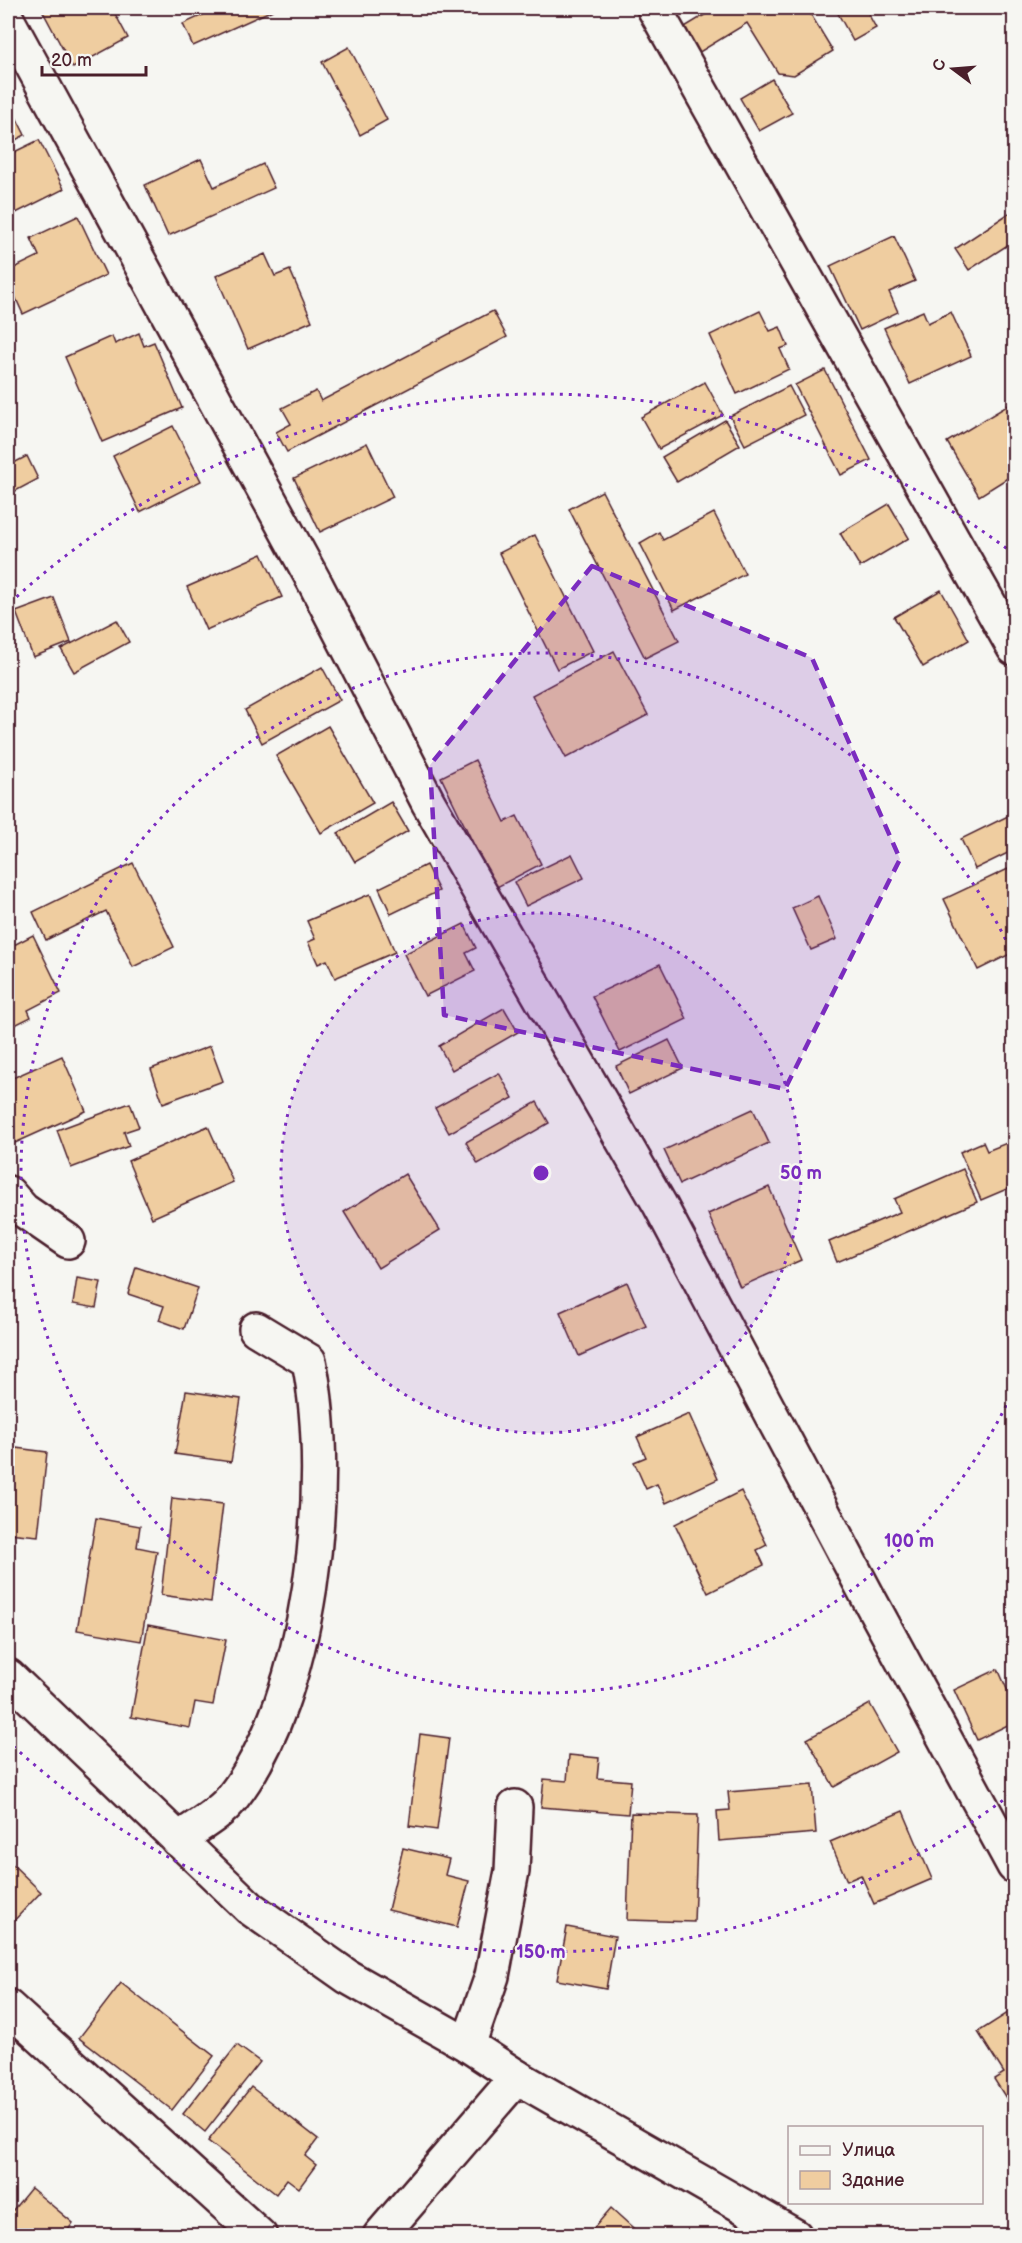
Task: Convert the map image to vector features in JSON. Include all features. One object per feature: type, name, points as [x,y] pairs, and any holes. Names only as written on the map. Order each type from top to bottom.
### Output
[{"type":"street","points":[[654,8],[1014,648]]},
{"type":"street","points":[[8,21],[316,585],[428,802],[660,1205],[873,1608],[1014,1866]]},
{"type":"street","points":[[8,1193],[23,1210],[68,1241]]},
{"type":"street","points":[[178,1840],[230,1800],[260,1755],[289,1684],[310,1592],[317,1490],[316,1398],[309,1361],[256,1329]]},
{"type":"street","points":[[8,1676],[250,1908],[293,1941],[348,1977],[468,2045],[516,2077],[795,2235]]},
{"type":"street","points":[[468,2045],[492,1976],[512,1871],[515,1807]]},
{"type":"street","points":[[8,2007],[260,2235]]},
{"type":"street","points":[[380,2235],[516,2077]]},
{"type":"highlighted area","points":[[592,566],[812,658],[900,859],[785,1089],[444,1015],[430,765]]},
{"type":"building","points":[[41,8],[112,8],[128,38],[73,68]]},
{"type":"building","points":[[218,8],[277,8],[193,46],[183,24]]},
{"type":"building","points":[[716,8],[807,8],[833,51],[794,75],[778,73],[747,23],[698,53],[683,28]]},
{"type":"building","points":[[835,8],[865,8],[876,28],[853,41]]},
{"type":"building","points":[[349,47],[387,120],[360,135],[322,62]]},
{"type":"building","points":[[772,79],[792,113],[759,131],[740,98]]},
{"type":"building","points":[[8,101],[25,135],[8,144]]},
{"type":"building","points":[[39,140],[64,189],[8,217],[8,155]]},
{"type":"building","points":[[201,159],[214,187],[263,164],[274,188],[168,236],[145,185]]},
{"type":"building","points":[[1014,210],[1014,241],[969,270],[955,249]]},
{"type":"building","points":[[78,216],[106,275],[23,314],[8,281],[8,271],[39,256],[31,238]]},
{"type":"building","points":[[894,236],[915,281],[889,292],[898,312],[860,330],[830,266]]},
{"type":"building","points":[[265,254],[275,276],[290,270],[312,321],[248,349],[216,276]]},
{"type":"building","points":[[493,311],[507,337],[287,452],[276,432],[291,424],[282,408],[316,391],[321,401]]},
{"type":"building","points":[[760,311],[770,331],[780,327],[788,346],[780,349],[789,369],[737,394],[710,335]]},
{"type":"building","points":[[923,311],[928,323],[951,312],[971,356],[910,384],[884,328]]},
{"type":"building","points":[[139,333],[144,346],[154,342],[182,408],[102,442],[65,357],[112,336],[115,344]]},
{"type":"building","points":[[825,370],[871,460],[841,475],[795,385]]},
{"type":"building","points":[[705,382],[723,415],[659,449],[641,417]]},
{"type":"building","points":[[789,386],[804,415],[745,445],[730,416]]},
{"type":"building","points":[[1012,403],[1014,406],[1014,474],[979,496],[947,442]]},
{"type":"building","points":[[725,420],[740,445],[677,482],[662,457]]},
{"type":"building","points":[[173,426],[201,481],[140,512],[113,456]]},
{"type":"building","points":[[367,443],[393,497],[320,532],[294,478]]},
{"type":"building","points":[[27,456],[38,479],[8,495],[8,466]]},
{"type":"building","points":[[602,491],[679,641],[645,658],[569,509]]},
{"type":"building","points":[[889,504],[909,538],[860,567],[840,533]]},
{"type":"building","points":[[714,513],[745,574],[674,610],[640,543],[659,532],[663,540]]},
{"type":"building","points":[[535,535],[593,651],[557,669],[499,553]]},
{"type":"building","points":[[262,554],[282,597],[206,630],[187,587]]},
{"type":"building","points":[[941,590],[969,640],[923,667],[894,617]]},
{"type":"building","points":[[54,598],[71,642],[33,657],[16,612]]},
{"type":"building","points":[[117,620],[129,642],[74,672],[61,649]]},
{"type":"building","points":[[614,651],[648,715],[566,758],[532,695]]},
{"type":"building","points":[[322,667],[340,700],[262,743],[245,710]]},
{"type":"building","points":[[328,726],[373,803],[321,833],[276,756]]},
{"type":"building","points":[[475,760],[505,822],[517,816],[541,864],[495,888],[441,777]]},
{"type":"building","points":[[391,802],[408,831],[355,862],[338,833]]},
{"type":"building","points":[[1014,813],[1014,850],[975,869],[961,839]]},
{"type":"building","points":[[572,854],[584,878],[526,906],[514,882]]},
{"type":"building","points":[[133,863],[174,947],[133,967],[106,911],[46,940],[33,912]]},
{"type":"building","points":[[426,865],[439,891],[391,914],[379,888]]},
{"type":"building","points":[[1008,869],[1014,881],[1014,952],[978,970],[944,899]]},
{"type":"building","points":[[370,894],[395,952],[335,978],[327,960],[318,964],[308,942],[315,939],[307,921]]},
{"type":"building","points":[[818,896],[837,939],[811,950],[792,908]]},
{"type":"building","points":[[464,924],[476,948],[466,953],[475,971],[425,996],[404,954]]},
{"type":"building","points":[[33,935],[61,993],[28,1010],[31,1017],[11,1027],[8,1021],[8,948]]},
{"type":"building","points":[[660,964],[687,1019],[620,1052],[592,996]]},
{"type":"building","points":[[504,1008],[518,1032],[452,1070],[439,1046]]},
{"type":"building","points":[[669,1040],[683,1068],[629,1094],[616,1066]]},
{"type":"building","points":[[210,1046],[223,1081],[163,1103],[151,1069]]},
{"type":"building","points":[[62,1056],[86,1111],[15,1143],[8,1127],[8,1080]]},
{"type":"building","points":[[499,1073],[513,1098],[449,1133],[435,1108]]},
{"type":"building","points":[[537,1102],[549,1123],[478,1164],[466,1142]]},
{"type":"building","points":[[130,1103],[139,1127],[124,1132],[129,1146],[71,1168],[57,1130]]},
{"type":"building","points":[[753,1109],[769,1143],[680,1184],[664,1150]]},
{"type":"building","points":[[208,1126],[233,1182],[152,1218],[128,1161]]},
{"type":"building","points":[[1014,1140],[1014,1186],[981,1200],[960,1152],[983,1142],[987,1151]]},
{"type":"building","points":[[963,1169],[977,1202],[837,1262],[829,1242],[900,1212],[894,1199]]},
{"type":"building","points":[[405,1174],[440,1230],[378,1268],[344,1212]]},
{"type":"building","points":[[769,1187],[801,1260],[740,1287],[708,1214]]},
{"type":"building","points":[[136,1267],[198,1288],[184,1329],[159,1320],[164,1306],[128,1294]]},
{"type":"building","points":[[77,1278],[101,1282],[96,1308],[73,1304]]},
{"type":"building","points":[[627,1282],[646,1326],[579,1356],[560,1312]]},
{"type":"building","points":[[186,1391],[241,1399],[231,1462],[175,1454]]},
{"type":"building","points":[[689,1414],[718,1479],[666,1503],[657,1484],[646,1489],[634,1462],[646,1457],[637,1437]]},
{"type":"building","points":[[8,1447],[47,1452],[38,1536],[8,1533]]},
{"type":"building","points":[[741,1491],[767,1545],[757,1550],[764,1565],[708,1593],[675,1524]]},
{"type":"building","points":[[172,1498],[223,1504],[211,1602],[161,1595]]},
{"type":"building","points":[[96,1518],[140,1526],[137,1547],[157,1551],[141,1641],[77,1630]]},
{"type":"building","points":[[148,1625],[226,1640],[213,1705],[195,1702],[190,1728],[131,1717]]},
{"type":"building","points":[[998,1669],[1014,1705],[1014,1722],[977,1740],[954,1690]]},
{"type":"building","points":[[870,1704],[897,1752],[834,1787],[807,1739]]},
{"type":"building","points":[[420,1734],[449,1738],[437,1830],[409,1826]]},
{"type":"building","points":[[569,1755],[599,1758],[597,1778],[631,1781],[628,1814],[541,1807],[544,1779],[567,1781]]},
{"type":"building","points":[[812,1785],[816,1833],[719,1841],[717,1811],[730,1810],[728,1792]]},
{"type":"building","points":[[903,1811],[932,1879],[874,1904],[861,1875],[847,1881],[830,1842]]},
{"type":"building","points":[[631,1813],[698,1815],[694,1922],[627,1920]]},
{"type":"building","points":[[403,1848],[449,1859],[445,1875],[469,1881],[457,1927],[388,1910]]},
{"type":"building","points":[[8,1860],[41,1892],[8,1927]]},
{"type":"building","points":[[567,1927],[615,1936],[606,1989],[557,1980]]},
{"type":"building","points":[[121,1983],[214,2056],[172,2110],[79,2038]]},
{"type":"building","points":[[1014,2009],[1014,2103],[1011,2106],[994,2079],[1004,2073],[978,2032]]},
{"type":"building","points":[[237,2045],[260,2062],[205,2132],[183,2114]]},
{"type":"building","points":[[251,2087],[318,2139],[305,2156],[316,2165],[299,2188],[287,2179],[276,2194],[208,2141]]},
{"type":"building","points":[[31,2188],[73,2223],[64,2236],[8,2236],[8,2216]]},
{"type":"building","points":[[611,2208],[642,2236],[587,2236]]}]
